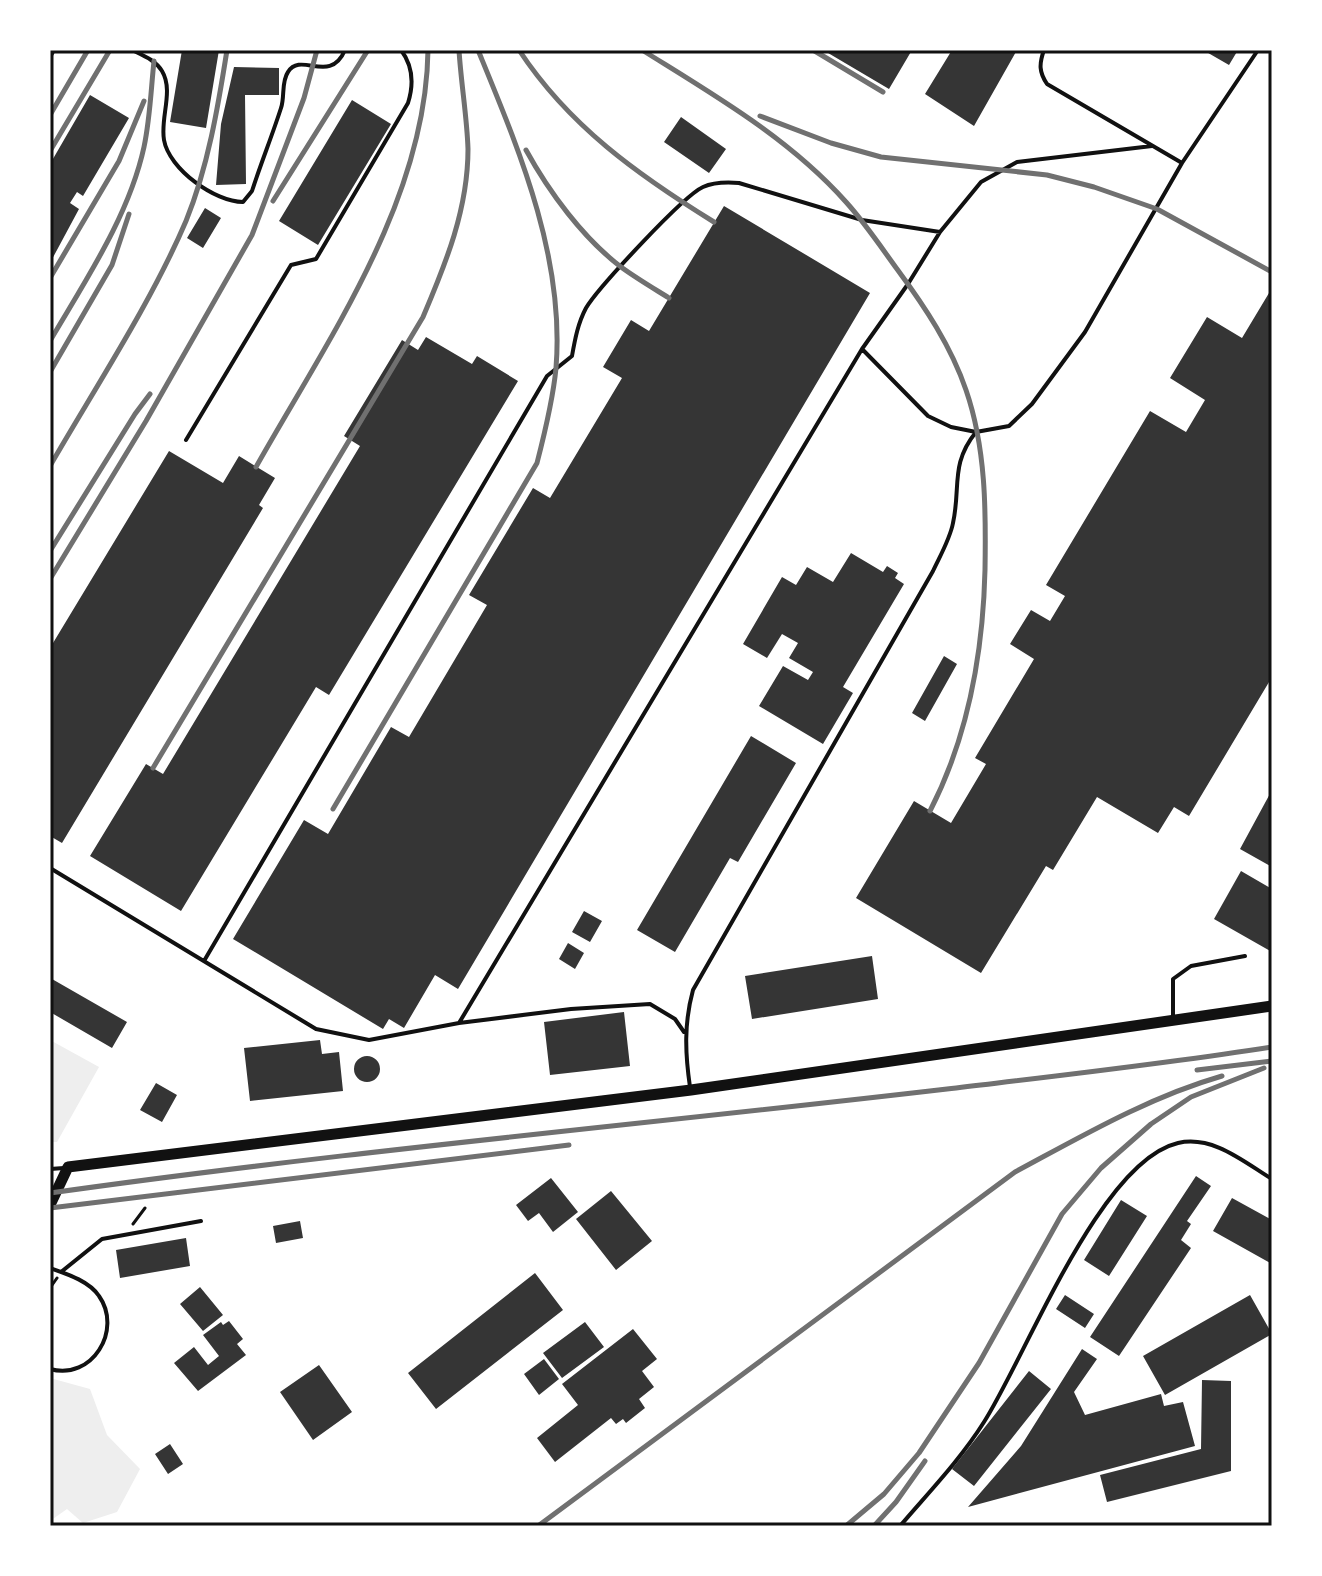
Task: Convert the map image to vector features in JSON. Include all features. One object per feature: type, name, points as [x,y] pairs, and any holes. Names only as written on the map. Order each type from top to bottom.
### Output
[{"type":"street","points":[[50,1205],[68,1167],[691,1090],[1272,1006]]},
{"type":"lane","points":[[50,57],[54,50]]},
{"type":"lane","points":[[132,50],[154,61],[164,74],[164,141],[174,161],[218,198],[243,202],[252,191],[282,104],[289,69],[296,65],[323,68],[334,65],[345,50]]},
{"type":"lane","points":[[186,440],[291,265],[316,259],[408,103],[413,89],[411,70],[401,50]]},
{"type":"lane","points":[[1044,50],[1039,64],[1047,84],[1182,163]]},
{"type":"lane","points":[[862,349],[928,416],[951,427],[976,432],[1009,426],[1032,404],[1085,332],[1182,163],[1258,50]]},
{"type":"lane","points":[[459,1023],[862,349],[940,232],[981,182],[1017,162],[1152,146]]},
{"type":"lane","points":[[204,961],[547,376],[572,356],[576,332],[595,295],[683,203],[704,186],[739,183],[862,220],[940,232]]},
{"type":"lane","points":[[691,1090],[685,1033],[693,990],[933,571],[953,524],[957,466],[965,446],[976,432]]},
{"type":"lane","points":[[50,868],[316,1029],[339,1036],[369,1040],[459,1023],[571,1009],[650,1004],[675,1019],[685,1033]]},
{"type":"lane","points":[[1173,1022],[1173,979],[1191,966],[1245,956]]},
{"type":"lane","points":[[900,1526],[967,1448],[986,1419],[1046,1302],[1112,1194],[1134,1169],[1157,1151],[1179,1142],[1204,1142],[1227,1151],[1270,1178],[1272,1171]]},
{"type":"lane","points":[[50,1169],[68,1167]]},
{"type":"lane","points":[[61,1272],[102,1239],[201,1221]]},
{"type":"lane","points":[[50,1268],[85,1283],[99,1295],[107,1311],[108,1330],[103,1347],[90,1361],[74,1370],[50,1369]]},
{"type":"path","points":[[125,1235],[145,1208]]},
{"type":"shaded area","points":[[50,1040],[99,1067],[57,1142],[50,1142]]},
{"type":"shaded area","points":[[50,1378],[90,1389],[107,1435],[140,1469],[117,1512],[83,1523],[67,1509],[50,1521]]},
{"type":"building","points":[[182,50],[219,50],[206,128],[170,122]]},
{"type":"building","points":[[823,50],[912,50],[889,89]]},
{"type":"building","points":[[952,50],[1017,50],[974,126],[925,94]]},
{"type":"building","points":[[1203,50],[1238,50],[1229,65]]},
{"type":"building","points":[[234,67],[279,68],[279,95],[245,95],[246,184],[216,185],[221,124]]},
{"type":"building","points":[[90,95],[129,118],[83,196],[77,192],[70,203],[79,209],[50,263],[50,164]]},
{"type":"building","points":[[352,100],[391,124],[318,245],[279,221]]},
{"type":"building","points":[[681,117],[726,149],[709,173],[664,142]]},
{"type":"building","points":[[724,206],[870,293],[458,989],[435,975],[404,1028],[389,1019],[383,1029],[233,939],[304,820],[328,834],[391,727],[409,737],[487,605],[469,595],[533,488],[550,498],[622,378],[603,367],[631,320],[649,331]]},
{"type":"building","points":[[205,208],[221,218],[203,248],[187,238]]},
{"type":"building","points":[[1272,288],[1272,677],[1189,816],[1174,807],[1158,833],[1097,797],[1053,870],[1046,866],[981,973],[856,898],[914,801],[951,823],[986,764],[975,758],[1034,659],[1010,644],[1031,610],[1050,621],[1065,596],[1046,585],[1150,411],[1186,432],[1205,400],[1170,378],[1207,317],[1242,338]]},
{"type":"building","points":[[426,337],[472,364],[477,356],[518,381],[329,695],[316,687],[181,911],[90,856],[146,764],[163,774],[360,446],[344,436],[402,340],[418,350]]},
{"type":"building","points":[[169,451],[223,483],[239,456],[275,478],[259,505],[263,508],[62,843],[50,836],[50,648]]},
{"type":"building","points":[[851,553],[883,572],[887,566],[898,573],[895,578],[904,584],[843,687],[853,693],[823,744],[759,706],[783,666],[808,680],[813,672],[789,658],[798,643],[782,634],[767,658],[743,644],[782,577],[796,585],[807,567],[833,582]]},
{"type":"building","points":[[944,656],[957,664],[925,721],[912,713]]},
{"type":"building","points":[[751,736],[796,763],[738,862],[730,858],[675,952],[637,930]]},
{"type":"building","points":[[1272,790],[1272,867],[1240,849]]},
{"type":"building","points":[[1241,871],[1272,889],[1272,952],[1214,919]]},
{"type":"building","points":[[584,911],[602,921],[590,942],[572,932]]},
{"type":"building","points":[[568,943],[584,953],[575,969],[559,959]]},
{"type":"building","points":[[872,956],[878,999],[752,1019],[745,976]]},
{"type":"building","points":[[52,979],[127,1022],[112,1048],[50,1012]]},
{"type":"building","points":[[624,1012],[630,1066],[550,1075],[544,1022]]},
{"type":"building","points":[[320,1040],[322,1054],[339,1052],[343,1091],[250,1101],[244,1048]]},
{"type":"building","points":[[367,1056],[376,1060],[380,1069],[376,1078],[367,1082],[358,1078],[354,1069],[358,1060]]},
{"type":"building","points":[[156,1083],[177,1095],[162,1122],[140,1110]]},
{"type":"building","points":[[1196,1176],[1211,1186],[1187,1221],[1191,1224],[1181,1240],[1191,1248],[1119,1356],[1090,1337]]},
{"type":"building","points":[[551,1178],[578,1212],[553,1232],[539,1213],[528,1221],[516,1205]]},
{"type":"building","points":[[611,1191],[652,1241],[616,1270],[576,1219]]},
{"type":"building","points":[[1232,1198],[1272,1220],[1272,1264],[1213,1231]]},
{"type":"building","points":[[1121,1200],[1147,1216],[1109,1276],[1084,1260]]},
{"type":"building","points":[[300,1221],[303,1238],[276,1243],[273,1226]]},
{"type":"building","points":[[186,1238],[190,1266],[120,1278],[116,1250]]},
{"type":"building","points":[[535,1273],[563,1310],[436,1409],[408,1373]]},
{"type":"building","points":[[200,1287],[223,1315],[203,1331],[180,1304]]},
{"type":"building","points":[[1065,1295],[1094,1314],[1085,1328],[1056,1309]]},
{"type":"building","points":[[1250,1295],[1272,1334],[1165,1395],[1143,1356]]},
{"type":"building","points":[[229,1321],[243,1339],[237,1344],[246,1355],[198,1391],[174,1363],[194,1347],[208,1365],[219,1356],[203,1335],[221,1322],[223,1325]]},
{"type":"building","points":[[585,1322],[604,1347],[562,1378],[543,1353]]},
{"type":"building","points":[[633,1329],[657,1359],[642,1371],[654,1387],[639,1399],[645,1408],[626,1423],[623,1419],[616,1424],[611,1418],[555,1462],[537,1438],[578,1405],[562,1384]]},
{"type":"building","points":[[1082,1349],[1097,1359],[1074,1392],[1085,1415],[1161,1394],[1164,1406],[1183,1402],[1195,1446],[968,1507],[1021,1446]]},
{"type":"building","points":[[544,1359],[559,1379],[539,1395],[524,1374]]},
{"type":"building","points":[[319,1365],[352,1412],[313,1440],[280,1392]]},
{"type":"building","points":[[1029,1371],[1051,1389],[974,1486],[952,1469]]},
{"type":"building","points":[[1202,1380],[1231,1381],[1231,1471],[1107,1502],[1100,1475],[1201,1449]]},
{"type":"building","points":[[170,1444],[183,1464],[168,1474],[155,1454]]},
{"type":"railway","points":[[50,115],[88,50]]},
{"type":"railway","points":[[50,151],[110,50]]},
{"type":"railway","points":[[50,466],[139,314],[186,221],[206,158],[227,50]]},
{"type":"railway","points":[[50,579],[146,421],[252,235],[304,98],[317,50]]},
{"type":"railway","points":[[273,201],[368,50]]},
{"type":"railway","points":[[256,467],[342,319],[392,215],[410,161],[423,106],[428,50]]},
{"type":"railway","points":[[153,768],[423,317],[460,214],[467,171],[468,149],[459,50]]},
{"type":"railway","points":[[333,809],[537,463],[551,404],[557,327],[546,245],[523,165],[478,50]]},
{"type":"railway","points":[[519,50],[560,102],[607,147],[658,186],[714,222]]},
{"type":"railway","points":[[642,50],[750,119],[824,179],[860,218],[917,298],[945,342],[960,374],[973,412],[981,457],[985,525],[984,601],[977,663],[964,724],[930,811]]},
{"type":"railway","points":[[813,50],[883,92]]},
{"type":"railway","points":[[50,341],[128,198],[146,136],[154,61]]},
{"type":"railway","points":[[50,278],[119,161],[144,101]]},
{"type":"railway","points":[[760,116],[831,143],[881,157],[1047,175],[1094,187],[1157,209],[1272,272]]},
{"type":"railway","points":[[526,150],[556,198],[593,242],[621,267],[669,298]]},
{"type":"railway","points":[[50,372],[112,265],[129,214]]},
{"type":"railway","points":[[50,551],[150,394]]},
{"type":"railway","points":[[50,1193],[386,1151],[1029,1079],[1272,1047]]},
{"type":"railway","points":[[1197,1070],[1272,1061]]},
{"type":"railway","points":[[846,1526],[884,1494],[919,1453],[979,1363],[1062,1214],[1101,1168],[1151,1124],[1191,1097],[1264,1068]]},
{"type":"railway","points":[[538,1526],[1015,1172],[1142,1106],[1222,1076]]},
{"type":"railway","points":[[50,1208],[569,1145]]},
{"type":"railway","points":[[874,1526],[896,1502],[925,1461]]}]
